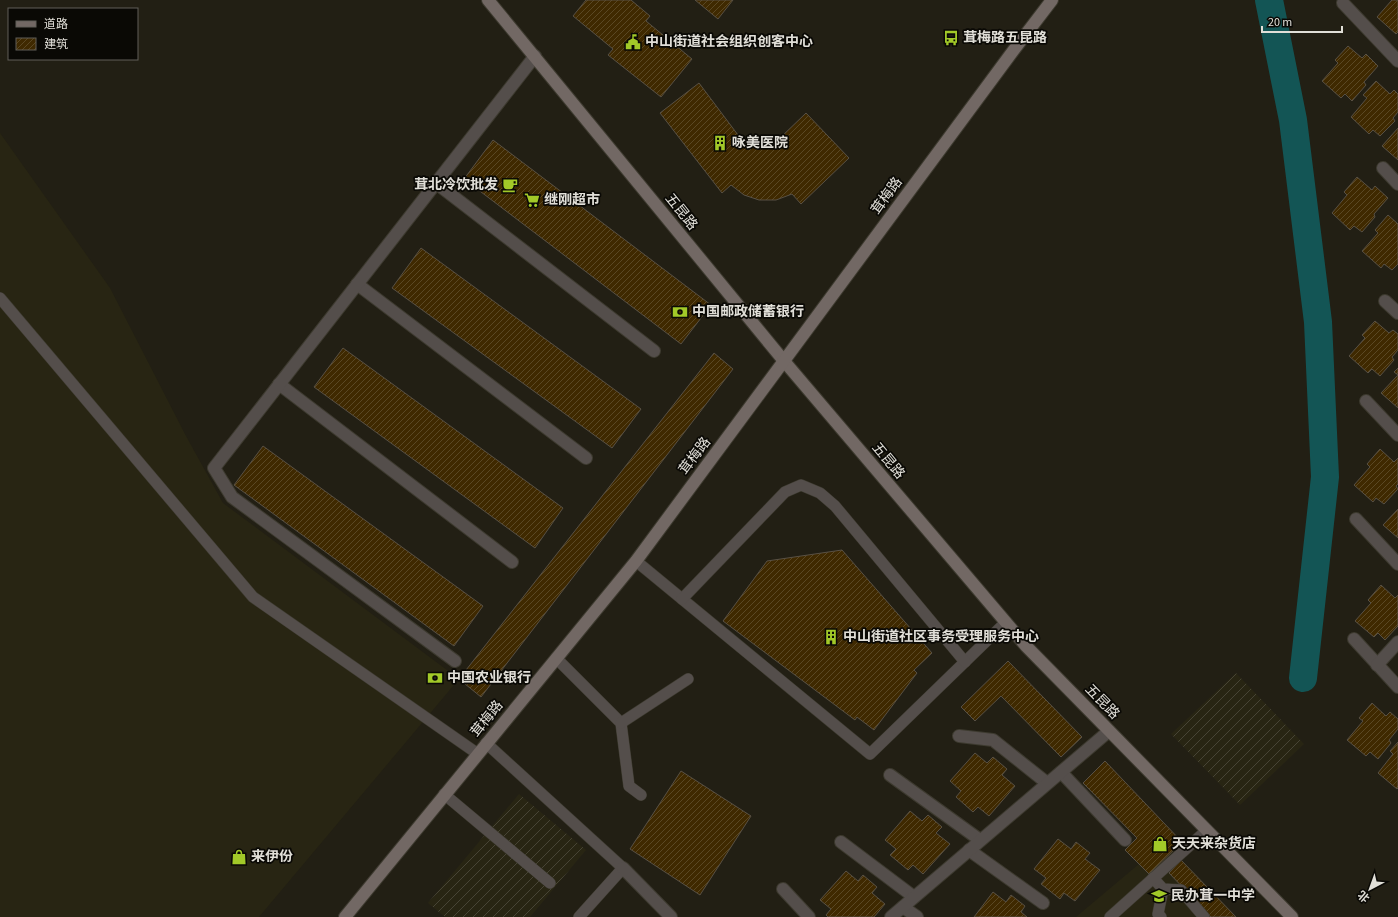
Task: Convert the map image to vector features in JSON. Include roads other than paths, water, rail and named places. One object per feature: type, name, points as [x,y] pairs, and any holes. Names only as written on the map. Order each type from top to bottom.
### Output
[{"type":"street","name":"五昆路","points":[[488,0],[784,361],[1026,646],[1292,917]]},
{"type":"street","name":"茸梅路","points":[[345,917],[636,561],[1013,50],[1052,0]]},
{"type":"street","points":[[1343,4],[1398,61]]},
{"type":"street","points":[[456,661],[232,497],[214,468],[535,56]]},
{"type":"street","points":[[1383,168],[1398,184]]},
{"type":"street","points":[[436,182],[654,351]]},
{"type":"street","points":[[357,284],[586,458]]},
{"type":"street","points":[[1386,301],[1398,313]]},
{"type":"street","points":[[279,384],[512,562]]},
{"type":"street","points":[[1366,401],[1398,436]]},
{"type":"street","points":[[1356,519],[1398,564]]},
{"type":"street","points":[[1354,639],[1398,687]]},
{"type":"street","points":[[1377,665],[1398,642]]},
{"type":"street","points":[[891,917],[1109,731]]},
{"type":"street","points":[[959,736],[993,740],[1047,783]]},
{"type":"street","points":[[1061,772],[1125,840]]},
{"type":"street","points":[[890,775],[980,840]]},
{"type":"street","points":[[841,842],[914,897]]},
{"type":"street","points":[[969,850],[1043,903]]},
{"type":"street","points":[[623,868],[671,917]]},
{"type":"street","points":[[783,889],[809,917]]},
{"type":"street","points":[[903,907],[917,917]]},
{"type":"lane","points":[[0,298],[253,597],[478,754]]},
{"type":"lane","points":[[682,599],[785,492],[801,485],[820,493],[835,506],[965,662]]},
{"type":"lane","points":[[636,561],[870,754],[1006,622]]},
{"type":"lane","points":[[556,658],[621,723],[629,786],[640,795]]},
{"type":"lane","points":[[621,723],[688,679]]},
{"type":"lane","points":[[486,743],[623,868],[579,917]]},
{"type":"lane","points":[[444,794],[550,883]]},
{"type":"lane","points":[[1110,917],[1207,830]]},
{"type":"lane","points":[[1153,878],[1163,889],[1181,890],[1204,917]]},
{"type":"lane","points":[[1161,917],[1158,914],[1163,889]]},
{"type":"waterway","points":[[1269,0],[1293,120],[1318,322],[1325,477],[1303,678]]},
{"type":"place","name":"茸梅路五昆路","points":[[951,38]]},
{"type":"place","name":"中山街道社会组织创客中心","points":[[633,42]]},
{"type":"place","name":"咏美医院","points":[[720,143]]},
{"type":"place","name":"茸北冷饮批发","points":[[510,185]]},
{"type":"place","name":"继刚超市","points":[[532,200]]},
{"type":"place","name":"中国邮政储蓄银行","points":[[680,312]]},
{"type":"place","name":"中山街道社区事务受理服务中心","points":[[831,637]]},
{"type":"place","name":"中国农业银行","points":[[435,678]]},
{"type":"place","name":"天天来杂货店","points":[[1160,844]]},
{"type":"place","name":"来伊份","points":[[239,857]]},
{"type":"place","name":"民办茸一中学","points":[[1159,896]]}]
